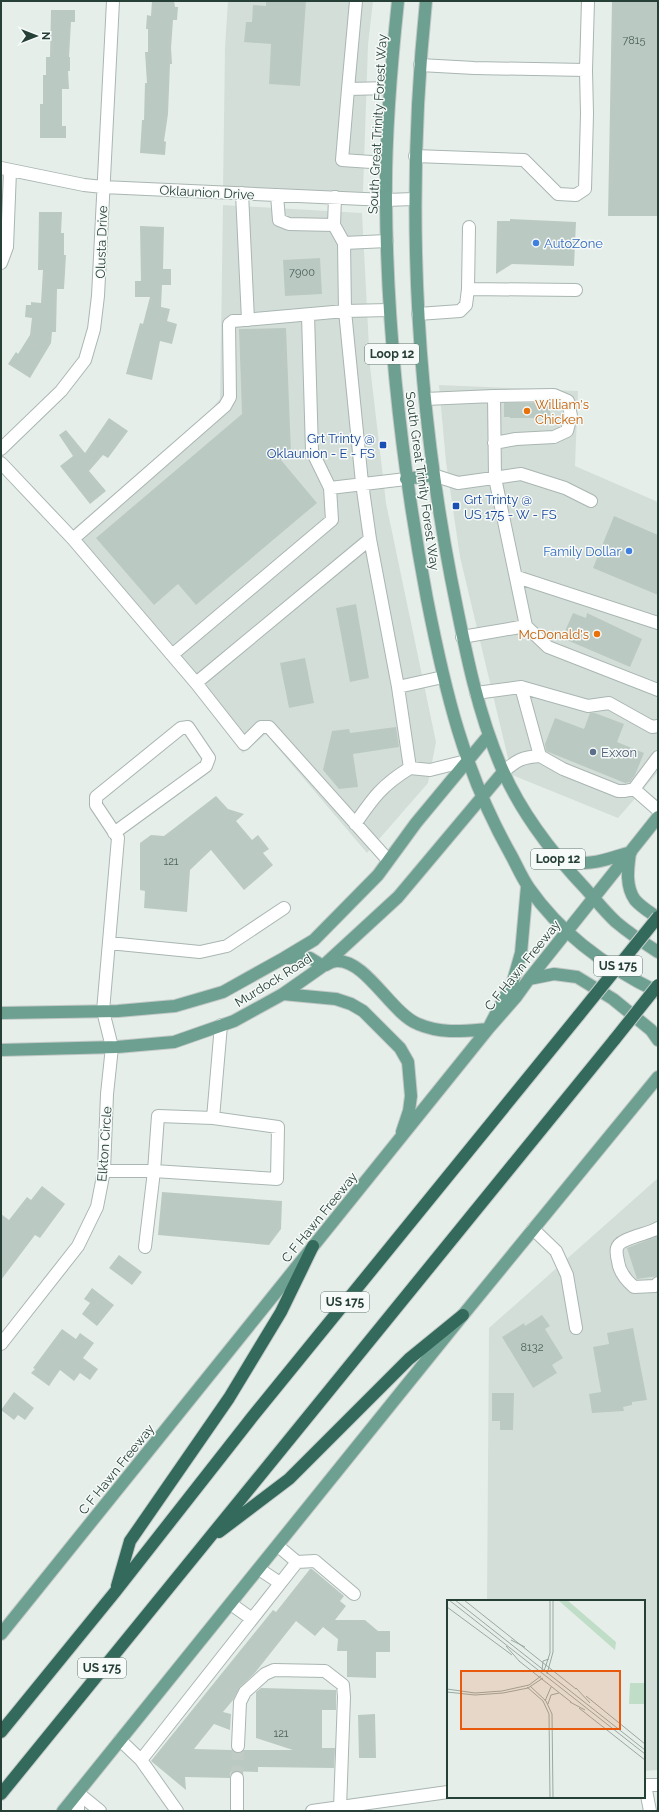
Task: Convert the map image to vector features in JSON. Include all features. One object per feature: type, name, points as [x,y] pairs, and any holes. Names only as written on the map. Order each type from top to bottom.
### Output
[{"type":"highway","name":"US 175","points":[[1,1732],[115,1592],[252,1416],[658,917]]},
{"type":"highway","name":"US 175","points":[[1,1794],[203,1543],[658,985]]},
{"type":"highway","points":[[115,1592],[130,1542],[229,1398],[281,1312],[313,1246]]},
{"type":"highway","points":[[203,1543],[289,1479],[409,1359],[463,1315]]},
{"type":"main road","name":"South Great Trinity Forest Way","points":[[398,1],[390,88],[386,162],[389,310],[406,478],[419,556],[443,677],[466,761],[482,799],[527,886],[566,932]]},
{"type":"main road","name":"South Great Trinity Forest Way","points":[[426,1],[420,65],[415,156],[414,199],[418,314],[433,474],[462,637],[476,693],[489,735],[503,772],[527,816],[552,852],[594,898]]},
{"type":"main road","points":[[406,478],[433,474]]},
{"type":"main road","name":"Murdock Road","points":[[1,1013],[103,1011],[175,1006],[223,992],[284,958],[314,940],[378,875],[416,823],[489,735]]},
{"type":"main road","name":"Murdock Road","points":[[1,1050],[112,1047],[174,1042],[234,1021],[283,994],[323,966],[398,897],[482,799],[503,772]]},
{"type":"main road","name":"C F Hawn Freeway","points":[[1,1634],[488,1029],[516,997],[658,817]]},
{"type":"main road","points":[[552,852],[574,862],[586,863],[602,861],[631,852],[628,875],[630,888],[635,900],[658,917]]},
{"type":"main road","points":[[284,958],[310,958],[323,966],[336,961],[347,962],[365,974],[396,1008],[416,1024],[432,1029],[451,1032],[488,1029],[513,981],[519,960],[526,908],[527,886]]},
{"type":"main road","name":"Loop 12","points":[[594,898],[617,922],[658,952]]},
{"type":"main road","name":"Loop 12","points":[[566,932],[630,979],[658,992]]},
{"type":"main road","points":[[529,979],[554,974],[578,977],[613,999],[651,1030],[658,1040]]},
{"type":"main road","points":[[283,994],[336,999],[351,1004],[363,1011],[400,1048],[408,1062],[411,1096],[409,1111],[400,1140]]},
{"type":"main road","points":[[63,1811],[463,1315],[658,1077]]},
{"type":"street","name":"Olusta Drive","points":[[1,449],[61,391],[85,360],[94,329],[98,296],[113,1]]},
{"type":"street","points":[[356,1],[342,160],[386,162]]},
{"type":"street","points":[[415,156],[524,160],[558,194],[576,195],[585,189],[588,1]]},
{"type":"street","points":[[420,65],[474,68],[586,70]]},
{"type":"street","points":[[348,89],[390,88]]},
{"type":"street","name":"Oklaunion Drive","points":[[5,169],[84,185],[103,187],[386,200],[414,199]]},
{"type":"street","points":[[1,263],[7,247],[5,169]]},
{"type":"street","points":[[242,193],[248,320]]},
{"type":"street","points":[[277,195],[279,220],[289,224],[334,225]]},
{"type":"street","points":[[335,198],[334,225],[344,243],[345,311],[362,483],[370,539],[398,686],[410,768]]},
{"type":"street","points":[[418,314],[460,311],[466,305],[468,288],[469,227]]},
{"type":"street","points":[[344,243],[387,241]]},
{"type":"street","points":[[468,288],[576,290]]},
{"type":"street","points":[[73,539],[225,406],[230,397],[229,324],[233,321],[345,311],[389,310]]},
{"type":"street","points":[[172,655],[332,520],[330,488],[312,451],[308,315]]},
{"type":"street","points":[[425,399],[554,395],[568,401],[571,416],[567,431],[554,437],[494,442]]},
{"type":"street","points":[[494,396],[495,478],[526,626],[548,647],[658,690]]},
{"type":"street","points":[[1,463],[73,539],[196,683],[244,744],[261,727],[269,727],[388,860]]},
{"type":"street","points":[[433,474],[458,483],[521,474],[565,488],[591,501]]},
{"type":"street","points":[[330,488],[406,478]]},
{"type":"street","points":[[196,683],[370,539]]},
{"type":"street","points":[[517,578],[658,623]]},
{"type":"street","points":[[462,637],[526,626]]},
{"type":"street","points":[[398,686],[443,677]]},
{"type":"street","points":[[476,693],[521,687],[588,706],[609,703],[652,727],[658,726]]},
{"type":"street","points":[[521,687],[540,756]]},
{"type":"street","points":[[188,727],[209,758],[206,766],[114,833],[96,805],[96,797],[181,728],[188,727]]},
{"type":"street","points":[[503,772],[516,761],[525,757],[540,756],[563,769],[618,791],[625,791],[634,789],[658,757]]},
{"type":"street","points":[[355,824],[376,795],[391,780],[410,768],[430,770],[466,761]]},
{"type":"street","points":[[634,789],[658,810]]},
{"type":"street","name":"Elkton Circle","points":[[1,1344],[78,1246],[97,1207],[104,1171],[112,1047],[103,1011],[118,838],[114,833]]},
{"type":"street","points":[[109,943],[200,952],[227,946],[284,908]]},
{"type":"street","points":[[213,1118],[221,1025]]},
{"type":"street","points":[[104,1171],[154,1171],[277,1179],[278,1127],[213,1118],[158,1116],[154,1171],[145,1247]]},
{"type":"street","points":[[658,1228],[652,1232],[623,1241],[619,1244],[617,1249],[618,1264],[625,1279],[634,1287],[655,1286],[658,1283]]},
{"type":"street","points":[[533,1229],[556,1251],[567,1275],[576,1328]]},
{"type":"street","points":[[278,1546],[297,1562],[315,1561],[354,1594]]},
{"type":"street","points":[[140,1760],[297,1562]]},
{"type":"street","points":[[259,1569],[280,1583]]},
{"type":"street","points":[[231,1604],[252,1619]]},
{"type":"street","points":[[238,1746],[240,1702],[245,1692],[252,1684],[265,1674],[274,1670],[325,1671],[343,1685],[344,1697],[340,1808]]},
{"type":"street","points":[[120,1740],[140,1760],[177,1811]]},
{"type":"street","points":[[237,1778],[237,1811]]},
{"type":"street","points":[[650,1811],[645,1785],[658,1785]]},
{"type":"street","points":[[312,1811],[447,1792]]},
{"type":"street","points":[[78,1793],[78,1811]]},
{"type":"street","points":[[78,1793],[100,1811]]},
{"type":"shaded area","points":[[228,1],[373,1],[368,45],[363,192],[223,189],[225,47]]},
{"type":"shaded area","points":[[223,205],[362,213],[370,366],[386,503],[436,742],[428,783],[367,853],[266,734],[243,753],[72,530],[209,412],[220,399]]},
{"type":"shaded area","points":[[439,385],[578,391],[575,466],[658,502],[658,772],[618,818],[512,775],[460,557],[446,462]]},
{"type":"shaded area","points":[[658,1178],[658,1770],[645,1771],[645,1600],[487,1600],[489,1328]]},
{"type":"building","points":[[152,1],[174,1],[175,7],[178,7],[177,20],[173,20],[171,48],[172,64],[170,64],[168,114],[164,141],[166,142],[165,155],[140,153],[142,120],[144,120],[145,83],[147,83],[145,52],[148,52],[148,29],[146,29],[147,15],[151,16]]},
{"type":"building","points":[[266,1],[306,1],[300,86],[269,84],[271,44],[244,42],[246,22],[252,22],[253,5],[266,6]]},
{"type":"building","points":[[612,1],[658,1],[658,216],[608,216]]},
{"type":"building","points":[[51,10],[75,10],[75,22],[71,22],[69,57],[70,71],[68,71],[69,89],[62,89],[62,126],[66,126],[66,138],[40,138],[40,104],[43,104],[43,75],[46,75],[46,57],[50,57]]},
{"type":"building","points":[[39,212],[62,212],[61,233],[64,233],[64,255],[66,255],[64,289],[57,289],[56,332],[52,332],[51,343],[30,378],[8,364],[16,352],[18,354],[30,335],[32,318],[25,317],[26,305],[31,305],[31,302],[41,303],[43,270],[38,270]]},
{"type":"building","name":"AutoZone","points":[[510,219],[576,222],[574,266],[512,264],[496,274],[497,221],[510,221]]},
{"type":"building","points":[[140,226],[164,227],[163,269],[171,269],[171,285],[162,285],[161,307],[170,309],[167,321],[177,324],[172,344],[160,341],[152,380],[126,374],[140,323],[143,324],[150,297],[135,297],[135,281],[141,281]]},
{"type":"building","points":[[320,258],[322,294],[285,296],[283,260]]},
{"type":"building","points":[[286,328],[291,452],[281,460],[317,503],[196,605],[178,584],[154,605],[96,538],[242,414],[239,329]]},
{"type":"building","name":"William's Chicken","points":[[504,403],[537,403],[536,406],[550,406],[550,418],[504,417]]},
{"type":"building","points":[[109,418],[128,431],[108,458],[103,455],[89,471],[106,491],[90,504],[60,466],[73,456],[59,435],[66,430],[85,453]]},
{"type":"building","name":"Family Dollar","points":[[614,516],[658,535],[658,595],[593,568]]},
{"type":"building","points":[[356,604],[369,678],[350,682],[336,608]]},
{"type":"building","name":"McDonald's","points":[[573,613],[586,618],[587,613],[642,639],[630,667],[562,638]]},
{"type":"building","points":[[305,658],[314,703],[289,708],[280,663]]},
{"type":"building","name":"Exxon","points":[[590,713],[595,713],[624,724],[617,742],[644,753],[635,775],[630,782],[625,783],[546,751],[545,744],[555,718],[584,729]]},
{"type":"building","points":[[396,727],[399,747],[353,754],[358,787],[339,789],[323,770],[332,731],[349,729],[350,733]]},
{"type":"building","points":[[216,796],[228,809],[244,814],[236,821],[252,840],[258,835],[269,849],[263,853],[273,865],[244,890],[211,850],[190,870],[187,912],[144,908],[145,891],[140,890],[140,843],[151,835],[164,836]]},
{"type":"building","points":[[42,1186],[65,1204],[40,1238],[35,1235],[1,1280],[1,1214],[9,1220],[27,1197],[31,1200]]},
{"type":"building","points":[[162,1192],[282,1201],[281,1229],[269,1245],[158,1235]]},
{"type":"building","points":[[658,1236],[658,1276],[637,1279],[627,1248]]},
{"type":"building","points":[[119,1255],[142,1272],[132,1285],[109,1268]]},
{"type":"building","points":[[92,1288],[114,1305],[97,1326],[82,1314],[90,1303],[84,1299]]},
{"type":"building","points":[[542,1315],[550,1326],[545,1329],[563,1358],[552,1365],[557,1373],[533,1388],[502,1337],[524,1323],[525,1326]]},
{"type":"building","points":[[633,1328],[647,1400],[632,1402],[632,1405],[623,1407],[624,1411],[592,1413],[589,1394],[601,1392],[593,1347],[609,1344],[607,1333]]},
{"type":"building","points":[[62,1329],[76,1339],[80,1333],[94,1343],[83,1358],[98,1369],[90,1380],[80,1373],[74,1381],[60,1370],[49,1386],[31,1373],[35,1369],[33,1368]]},
{"type":"building","points":[[14,1392],[34,1408],[25,1420],[18,1415],[14,1420],[1,1410]]},
{"type":"building","points":[[492,1393],[514,1393],[513,1430],[500,1430],[500,1421],[492,1421]]},
{"type":"building","points":[[310,1569],[312,1569],[344,1596],[340,1601],[346,1606],[335,1620],[365,1620],[378,1631],[390,1631],[390,1652],[376,1652],[376,1678],[347,1677],[347,1651],[337,1651],[338,1639],[323,1627],[315,1636],[296,1621],[254,1674],[240,1687],[233,1700],[223,1712],[231,1714],[230,1730],[214,1724],[194,1749],[231,1750],[238,1753],[244,1750],[293,1750],[256,1738],[256,1692],[261,1688],[336,1690],[336,1710],[322,1710],[322,1748],[335,1748],[334,1768],[258,1767],[258,1772],[231,1771],[230,1778],[185,1777],[186,1790],[151,1761],[273,1610],[276,1612]]},
{"type":"building","points":[[375,1714],[376,1758],[359,1758],[358,1715]]},
{"type":"tunnel","points":[[237,1778],[238,1746]]},
{"type":"place","name":"AutoZone","points":[[536,243]]},
{"type":"place","name":"William's Chicken","points":[[527,411]]},
{"type":"place","name":"Grt Trinty @ Oklaunion - E - FS","points":[[383,445]]},
{"type":"place","name":"Grt Trinty @ US 175 - W - FS","points":[[456,506]]},
{"type":"place","name":"Family Dollar","points":[[629,551]]},
{"type":"place","name":"McDonald's","points":[[597,634]]},
{"type":"place","name":"Exxon","points":[[593,752]]}]
